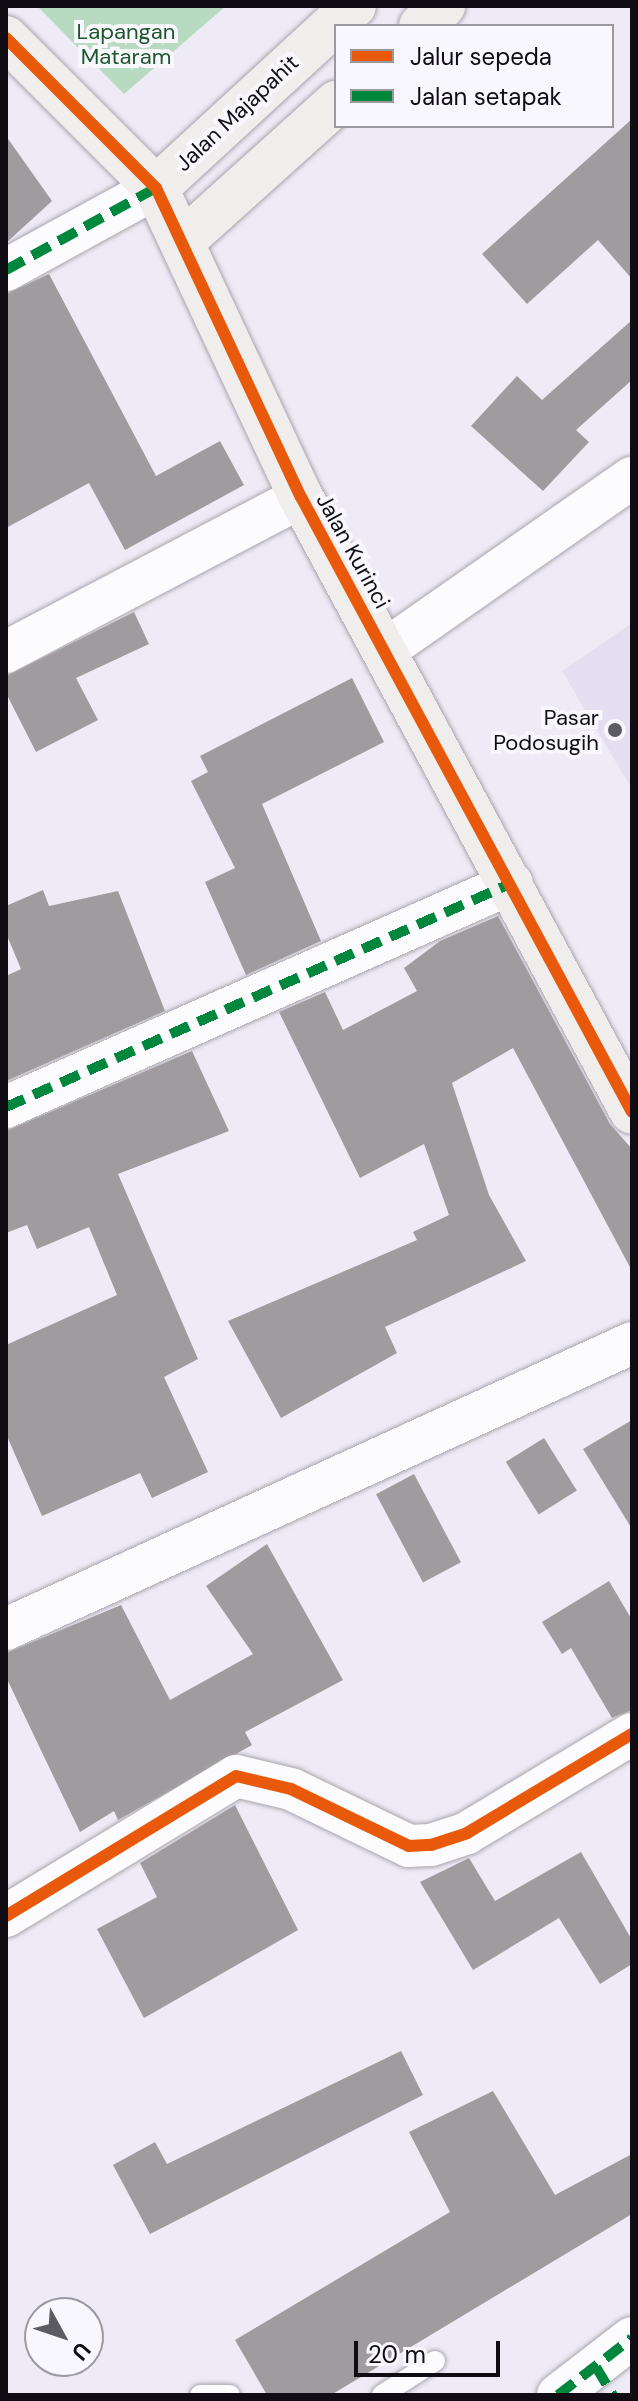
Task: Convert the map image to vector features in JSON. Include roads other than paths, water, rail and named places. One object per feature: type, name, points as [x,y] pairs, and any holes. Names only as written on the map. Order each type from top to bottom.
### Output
[{"type":"street","name":"Jalan Majapahit","points":[[334,24],[354,6]]},
{"type":"street","points":[[423,24],[443,6]]},
{"type":"street","name":"Jalan Majapahit","points":[[156,188],[334,24]]},
{"type":"street","name":"Jalan Kurinci","points":[[6,38],[156,188],[184,240],[301,497],[512,883],[632,1112]]},
{"type":"street","points":[[184,240],[334,105]]},
{"type":"street","points":[[6,270],[156,188]]},
{"type":"street","points":[[385,650],[632,478]]},
{"type":"street","points":[[6,652],[301,497]]},
{"type":"street","points":[[6,1107],[512,883]]},
{"type":"street","points":[[6,1629],[632,1343]]},
{"type":"street","points":[[6,1916],[236,1776],[291,1789],[409,1846],[431,1845],[467,1833],[632,1734]]},
{"type":"street","points":[[558,2395],[604,2381],[632,2338]]},
{"type":"lane","points":[[382,2395],[435,2361]]},
{"type":"lane","points":[[200,2395],[230,2395]]},
{"type":"place","name":"Pasar Podosugih","points":[[615,730]]},
{"type":"park label","name":"Lapangan Mataram","points":[[126,44]]}]
